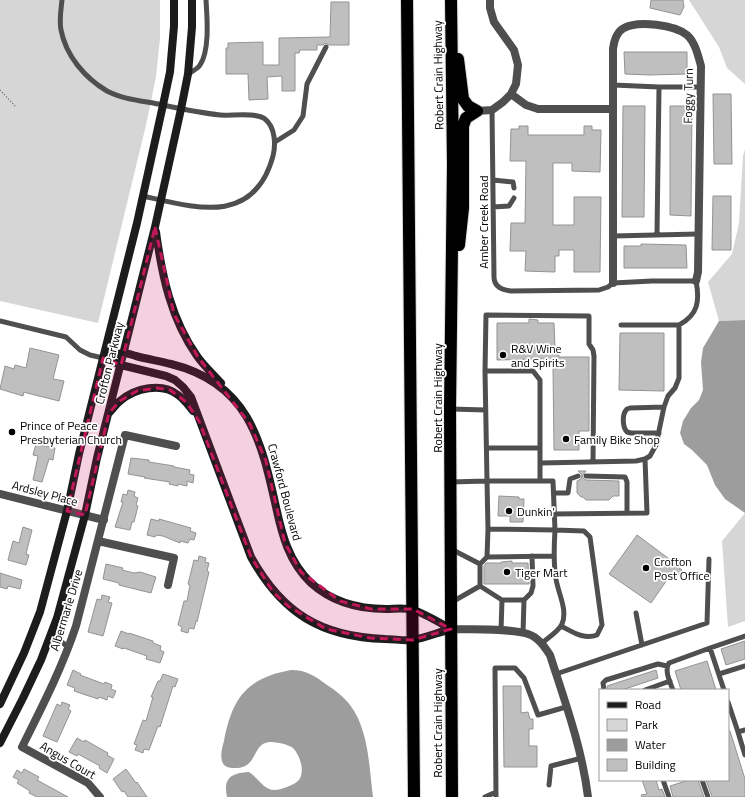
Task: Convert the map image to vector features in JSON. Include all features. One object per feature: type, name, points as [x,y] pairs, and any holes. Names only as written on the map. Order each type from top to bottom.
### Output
[{"type":"highway","name":"Robert Crain Highway","points":[[407,0],[414,797]]},
{"type":"highway","name":"Robert Crain Highway","points":[[451,0],[453,158],[450,409],[452,797]]},
{"type":"highway","points":[[451,0],[463,99],[468,106],[477,110]]},
{"type":"highway","points":[[451,305],[463,208],[463,126],[466,118],[477,110]]},
{"type":"street","name":"Crofton Parkway","points":[[0,704],[24,653],[40,612],[67,511],[79,454],[164,105],[170,72],[174,26],[174,0]]},
{"type":"street","name":"Crofton Parkway","points":[[0,743],[41,660],[61,603],[85,515],[97,458],[155,227],[181,109],[188,74],[192,27],[192,0]]},
{"type":"street","points":[[477,110],[492,110],[511,94],[516,84],[518,65],[514,50],[494,22],[490,8],[490,0]]},
{"type":"street","name":"Foggy Turn","points":[[613,283],[613,49],[615,39],[618,34],[624,28],[634,25],[655,25],[674,28],[687,35],[697,50],[701,66],[698,272],[696,281]]},
{"type":"street","points":[[511,94],[526,105],[538,109],[612,109]]},
{"type":"street","points":[[155,227],[168,297],[181,330],[198,357],[229,393]]},
{"type":"street","name":"Crawford Boulevard","points":[[103,358],[124,353],[186,368],[212,381],[229,393],[250,424],[259,443],[266,461],[285,543],[301,572],[326,594],[352,606],[371,609],[413,609],[451,629]]},
{"type":"street","points":[[103,358],[121,365],[166,376],[175,380],[184,387],[191,397],[251,558],[273,592],[288,606],[305,618],[326,629],[346,635],[370,638],[413,640],[451,629],[501,630],[529,634],[542,643],[550,655],[582,758],[588,797]]},
{"type":"street","points":[[109,413],[127,396],[147,388],[157,388],[170,390],[178,394],[200,421]]},
{"type":"street","name":"Albermarle Drive","points":[[22,747],[69,648],[104,520],[125,435],[176,446]]},
{"type":"street","name":"Ardsley Place","points":[[0,494],[85,515]]},
{"type":"street","points":[[85,515],[104,520]]},
{"type":"street","points":[[98,541],[174,558],[168,584]]},
{"type":"street","name":"Angus Court","points":[[22,747],[88,782],[100,797]]},
{"type":"lane","points":[[62,0],[60,18],[61,31],[66,46],[81,71],[108,91],[126,98],[181,109],[220,115],[258,116],[264,118],[269,124],[275,142],[274,154],[263,181],[247,198],[225,207],[201,208],[143,196]]},
{"type":"lane","points":[[188,74],[199,66],[205,51],[207,29],[206,0]]},
{"type":"lane","points":[[275,142],[294,130],[303,116],[307,84],[326,47]]},
{"type":"lane","points":[[613,85],[659,87],[700,86]]},
{"type":"lane","points":[[657,234],[659,87]]},
{"type":"lane","name":"Amber Creek Road","points":[[492,110],[494,281],[499,288],[511,291],[599,290],[608,288],[613,283]]},
{"type":"lane","points":[[493,180],[513,182],[514,188]]},
{"type":"lane","points":[[493,207],[509,206],[514,198]]},
{"type":"lane","points":[[613,236],[698,234]]},
{"type":"lane","points":[[613,283],[696,281],[698,294],[697,306],[693,314],[680,325],[621,325]]},
{"type":"lane","points":[[480,586],[480,564],[487,557],[488,529],[485,371],[486,315],[589,316],[589,344],[593,350],[594,356],[593,461]]},
{"type":"lane","points":[[0,321],[66,337],[80,350],[90,355],[103,358]]},
{"type":"lane","points":[[541,462],[636,461],[650,456],[656,445],[664,407],[668,396],[675,388],[679,378],[680,325]]},
{"type":"lane","points":[[485,371],[533,371],[540,380],[540,480]]},
{"type":"lane","points":[[659,433],[627,432],[624,425],[624,414],[627,409],[630,408],[664,407]]},
{"type":"lane","points":[[450,409],[486,410]]},
{"type":"lane","points":[[487,448],[540,448]]},
{"type":"lane","points":[[554,514],[647,513],[645,459]]},
{"type":"lane","points":[[554,493],[568,493],[570,479],[578,476]]},
{"type":"lane","points":[[586,476],[625,477],[627,513]]},
{"type":"lane","points":[[450,482],[553,480],[555,530],[553,556],[556,579],[564,615],[561,626],[542,643]]},
{"type":"lane","points":[[488,529],[584,531],[590,537],[602,625],[597,635],[592,637],[579,635],[561,626]]},
{"type":"lane","points":[[451,549],[480,564]]},
{"type":"lane","points":[[480,586],[502,600],[524,600],[531,594],[533,586],[532,556]]},
{"type":"lane","points":[[487,557],[553,556]]},
{"type":"lane","points":[[556,674],[707,623],[709,559]]},
{"type":"lane","points":[[451,602],[480,586]]},
{"type":"lane","points":[[501,630],[502,600]]},
{"type":"lane","points":[[523,633],[524,600]]},
{"type":"lane","points":[[636,613],[642,645]]},
{"type":"lane","points":[[51,633],[69,648]]},
{"type":"lane","points":[[667,666],[669,663],[745,636]]},
{"type":"lane","points":[[710,648],[724,689]]},
{"type":"lane","points":[[604,689],[603,683],[606,680],[658,664],[667,666]]},
{"type":"lane","points":[[667,666],[673,689]]},
{"type":"lane","points":[[719,674],[745,666]]},
{"type":"lane","points":[[485,797],[496,795],[495,668],[515,668],[524,678],[538,715],[566,707]]},
{"type":"lane","points":[[648,689],[670,682]]},
{"type":"lane","points":[[729,705],[745,755]]},
{"type":"lane","points":[[738,732],[745,730]]},
{"type":"lane","points":[[549,785],[552,766],[582,758]]},
{"type":"lane","points":[[663,781],[669,797]]},
{"type":"lane","points":[[702,781],[708,797]]},
{"type":"path","points":[[0,90],[16,107]]},
{"type":"highlighted area","points":[[155,227],[174,314],[198,357],[250,424],[266,461],[285,543],[301,572],[340,601],[371,609],[413,609],[451,629],[413,640],[370,638],[326,629],[288,606],[273,592],[251,557],[199,421],[186,402],[170,390],[157,388],[137,391],[120,401],[109,413],[85,515],[67,511],[103,358],[121,365]]},
{"type":"green space","points":[[0,0],[160,0],[160,38],[156,77],[146,125],[98,323],[0,301]]},
{"type":"green space","points":[[689,0],[745,0],[745,84],[727,68],[719,47]]},
{"type":"green space","points":[[745,149],[745,320],[719,321],[708,282],[732,254],[739,223],[743,156]]},
{"type":"green space","points":[[745,513],[745,621],[728,627],[722,541]]},
{"type":"water","points":[[745,320],[745,513],[725,499],[715,485],[707,465],[684,444],[680,433],[683,421],[691,408],[699,400],[703,390],[701,362],[703,348],[719,321]]},
{"type":"water","points":[[291,670],[306,672],[314,676],[336,691],[350,705],[365,737],[373,797],[227,797],[227,781],[233,775],[249,772],[271,790],[281,789],[292,785],[300,778],[302,769],[300,759],[293,748],[285,744],[269,742],[263,744],[259,747],[251,761],[241,768],[231,768],[224,765],[221,756],[227,726],[237,702],[244,693],[252,685],[263,679]]},
{"type":"building","points":[[651,0],[683,0],[684,7],[680,15],[650,8]]},
{"type":"building","points":[[331,2],[349,2],[349,45],[329,45],[325,43],[323,45],[317,45],[317,50],[300,50],[299,53],[295,53],[295,91],[282,91],[282,76],[267,77],[268,99],[249,100],[248,74],[226,74],[226,48],[228,48],[228,43],[263,42],[263,65],[279,65],[279,38],[330,37]]},
{"type":"building","points":[[624,52],[687,52],[687,74],[625,74]]},
{"type":"building","points":[[713,94],[731,94],[732,164],[714,164]]},
{"type":"building","points":[[623,106],[645,106],[644,217],[622,217]]},
{"type":"building","points":[[670,106],[692,106],[691,216],[670,215]]},
{"type":"building","points":[[519,126],[528,126],[528,135],[584,135],[584,126],[592,126],[592,130],[601,130],[600,172],[572,171],[572,163],[553,163],[553,225],[574,225],[574,197],[601,197],[600,272],[574,272],[574,250],[559,250],[559,256],[555,256],[555,272],[525,271],[526,251],[510,251],[511,223],[525,223],[526,161],[510,161],[511,129],[519,129]]},
{"type":"building","points":[[713,196],[731,196],[731,250],[712,250]]},
{"type":"building","points":[[641,244],[686,245],[687,268],[624,268],[624,246],[641,246]]},
{"type":"building","points":[[529,319],[538,320],[538,323],[554,323],[555,348],[558,348],[559,357],[589,357],[589,431],[579,431],[579,450],[554,450],[553,368],[543,359],[497,360],[497,323],[529,323]]},
{"type":"building","points":[[620,333],[664,333],[664,391],[619,390]]},
{"type":"building","points":[[30,348],[59,355],[53,379],[64,381],[59,401],[24,392],[23,396],[0,389],[5,366],[14,369],[15,365],[26,368]]},
{"type":"building","points":[[36,444],[55,448],[53,460],[49,459],[42,482],[33,480],[38,456],[33,455]]},
{"type":"building","points":[[131,458],[149,460],[149,462],[190,470],[189,474],[194,475],[193,483],[187,481],[187,486],[178,484],[178,486],[169,484],[170,482],[128,474]]},
{"type":"building","points":[[578,471],[586,471],[582,476],[586,480],[619,481],[619,496],[613,496],[609,500],[586,500],[581,497],[577,493],[577,481],[581,479],[582,475]]},
{"type":"building","points":[[128,490],[135,492],[134,496],[138,498],[136,505],[138,506],[134,522],[132,522],[130,530],[115,527],[123,502],[121,502],[123,494],[127,495]]},
{"type":"building","name":"Dunkin'","points":[[499,496],[519,497],[519,499],[524,499],[523,522],[510,522],[510,516],[498,516]]},
{"type":"building","points":[[151,519],[159,521],[159,519],[191,528],[190,531],[196,533],[194,540],[190,539],[188,543],[180,541],[180,543],[163,536],[156,535],[155,537],[147,535]]},
{"type":"building","points":[[23,527],[32,530],[26,554],[29,555],[26,565],[8,560],[13,541],[19,543]]},
{"type":"building","name":"Crofton Post Office","points":[[637,535],[682,570],[674,580],[669,577],[651,603],[609,574]]},
{"type":"building","points":[[199,556],[206,558],[205,562],[209,563],[207,571],[209,572],[197,622],[196,621],[194,629],[189,628],[188,633],[181,631],[182,627],[178,625],[184,601],[187,601],[190,585],[188,584],[194,560],[198,561]]},
{"type":"building","points":[[512,561],[512,563],[528,563],[529,584],[484,584],[484,566],[486,563]]},
{"type":"building","points":[[106,564],[123,568],[122,570],[134,573],[140,572],[156,577],[151,593],[119,585],[119,583],[103,579]]},
{"type":"building","points":[[0,573],[22,580],[20,589],[8,586],[7,589],[0,587]]},
{"type":"building","points":[[102,595],[110,597],[108,602],[112,603],[103,636],[88,632],[97,599],[101,600]]},
{"type":"building","points":[[121,631],[153,641],[153,643],[161,646],[160,650],[164,652],[160,663],[146,659],[147,656],[115,646]]},
{"type":"building","points":[[745,641],[745,659],[726,665],[721,649]]},
{"type":"building","points":[[707,661],[716,689],[681,689],[675,671]]},
{"type":"building","points":[[73,670],[81,674],[80,675],[104,684],[105,682],[112,685],[111,689],[116,691],[113,698],[108,696],[107,700],[99,697],[98,699],[74,691],[75,688],[67,685]]},
{"type":"building","points":[[656,670],[658,678],[625,689],[608,689],[607,686]]},
{"type":"building","points":[[163,674],[178,679],[175,687],[173,686],[160,727],[158,726],[149,750],[144,749],[143,753],[135,750],[137,745],[134,744],[143,720],[146,721],[153,697],[151,697]]},
{"type":"building","points":[[503,686],[521,686],[521,713],[528,712],[530,719],[533,719],[533,729],[529,729],[529,746],[537,746],[537,767],[504,767]]},
{"type":"building","points":[[62,702],[70,705],[68,709],[71,711],[57,742],[43,736],[57,704],[61,706]]},
{"type":"building","points":[[730,731],[745,779],[745,797],[712,797],[706,781],[729,781]]},
{"type":"building","points":[[77,738],[84,742],[85,740],[108,753],[107,755],[114,759],[107,773],[99,768],[100,766],[78,754],[77,756],[69,752]]},
{"type":"building","points":[[24,769],[39,777],[37,780],[68,797],[37,797],[29,793],[30,791],[17,783],[19,780],[13,777],[17,770],[22,773]]},
{"type":"building","points":[[126,769],[147,797],[128,797],[124,791],[122,792],[113,779]]},
{"type":"building","points":[[642,781],[656,781],[659,790],[662,789],[665,797],[642,797],[641,795],[647,794]]},
{"type":"building","points":[[686,781],[698,781],[704,797],[673,797],[670,786]]},
{"type":"place","name":"R&V Wine and Spirits","points":[[503,355]]},
{"type":"place","name":"Prince of Peace Presbyterian Church","points":[[12,432]]},
{"type":"place","name":"Family Bike Shop","points":[[566,439]]},
{"type":"place","name":"Dunkin'","points":[[509,511]]},
{"type":"place","name":"Crofton Post Office","points":[[646,568]]},
{"type":"place","name":"Tiger Mart","points":[[507,572]]}]
